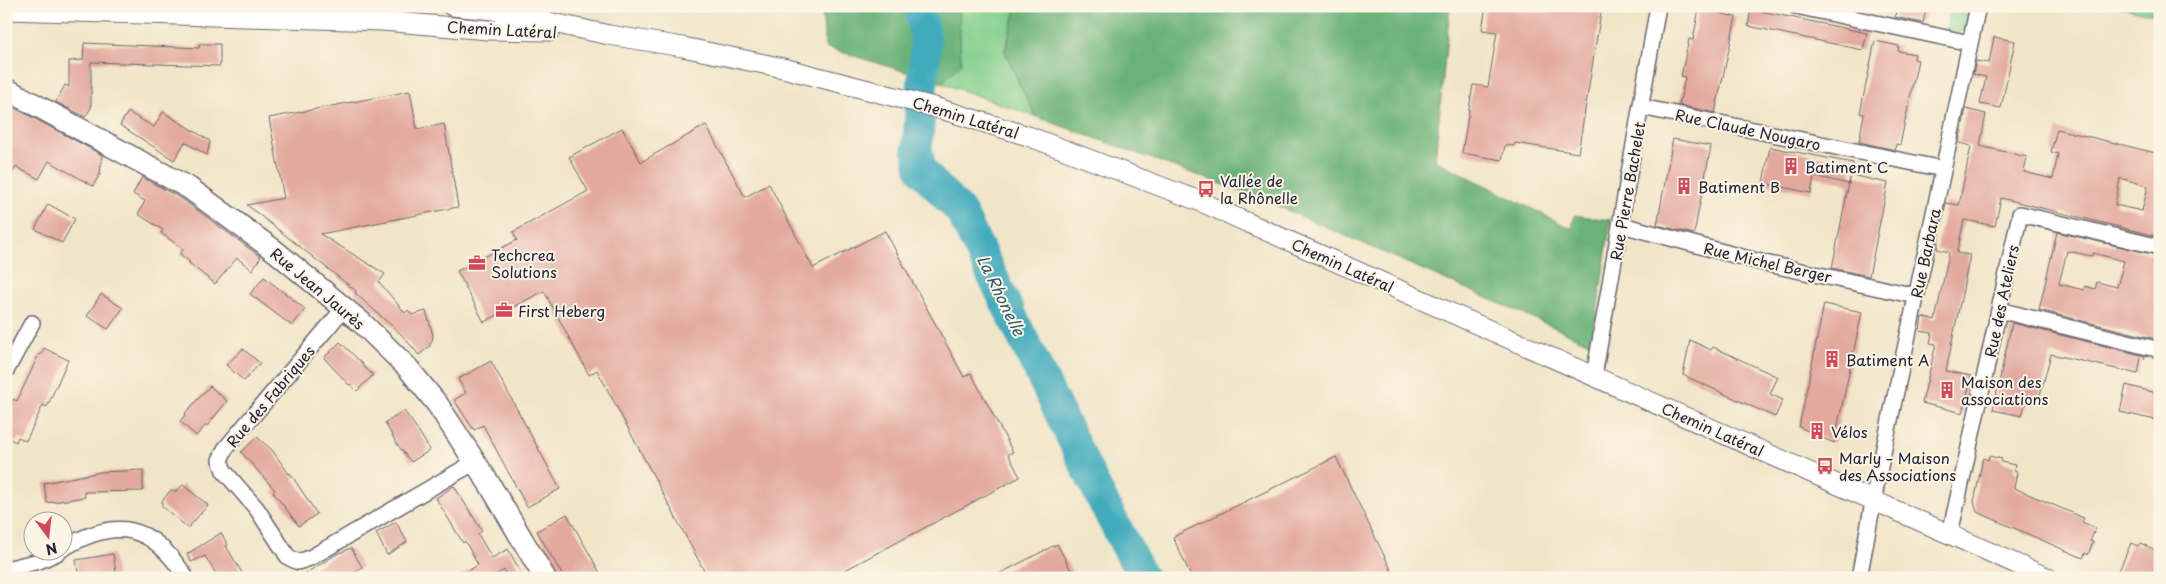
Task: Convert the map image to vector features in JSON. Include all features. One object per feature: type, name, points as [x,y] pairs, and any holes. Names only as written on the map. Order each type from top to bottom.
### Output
[{"type":"main road","name":"Rue Jean Jaurès","points":[[6,89],[189,188],[275,251],[345,308],[379,339],[418,380],[438,405],[545,578]]},
{"type":"street","name":"Chemin Latéral","points":[[452,6],[505,12],[609,35],[683,47],[784,68],[934,106],[1028,136],[1199,201],[2048,578]]},
{"type":"street","name":"Rue Pierre Bachelet","points":[[1594,376],[1622,225],[1658,6]]},
{"type":"street","points":[[1796,6],[1970,43]]},
{"type":"street","name":"Rue Barbara","points":[[1859,578],[1873,500],[1978,6]]},
{"type":"street","name":"Chemin Latéral","points":[[6,10],[374,20],[497,31],[546,31],[609,35]]},
{"type":"street","name":"Rue Claude Nougaro","points":[[1641,107],[1942,169]]},
{"type":"street","name":"Rue des Ateliers","points":[[1950,534],[2020,214],[2160,247]]},
{"type":"street","name":"Rue Michel Berger","points":[[1622,225],[1764,263],[1916,296]]},
{"type":"street","name":"Rue des Fabriques","points":[[345,308],[225,449],[220,460],[224,472],[257,509],[288,557],[298,562],[310,558],[475,462]]},
{"type":"street","points":[[1999,310],[2160,350]]},
{"type":"street","points":[[6,371],[32,323]]},
{"type":"street","points":[[72,543],[98,531],[117,529],[136,532],[160,546],[176,562],[186,578]]},
{"type":"street","points":[[6,569],[36,562]]},
{"type":"green space","points":[[822,6],[959,6],[961,64],[942,83],[825,47]]},
{"type":"green space","points":[[959,6],[1017,6],[1005,51],[1023,92],[1037,117],[942,83],[961,64]]},
{"type":"green space","points":[[1017,6],[1450,6],[1435,160],[1572,229],[1574,215],[1611,220],[1592,344],[1257,197],[1037,117],[1023,92],[1005,51]]},
{"type":"green space","points":[[1951,6],[1962,6],[1960,14],[1969,15],[1964,30],[1957,33],[1946,31]]},
{"type":"green space","points":[[2117,6],[2154,6],[2153,15]]},
{"type":"building","points":[[1486,6],[1602,6],[1578,153],[1515,143],[1514,146],[1505,145],[1502,160],[1462,153],[1473,85],[1488,87],[1497,32],[1482,30]]},
{"type":"building","points":[[1702,6],[1720,9],[1719,13],[1736,17],[1715,113],[1679,105],[1685,77],[1681,76],[1689,39],[1693,40],[1699,9],[1702,10]]},
{"type":"building","points":[[1897,6],[1927,6],[1923,23],[1895,17]]},
{"type":"building","points":[[1751,9],[1867,33],[1863,50],[1748,26]]},
{"type":"building","points":[[1994,37],[2015,41],[2001,108],[1980,104],[1986,77],[1973,74],[1976,61],[1989,63]]},
{"type":"building","points":[[1875,41],[1899,46],[1898,51],[1915,54],[1914,59],[1918,60],[1900,145],[1896,144],[1895,150],[1859,142],[1864,114],[1860,113]]},
{"type":"building","points":[[84,43],[199,48],[199,44],[220,44],[220,66],[91,62],[91,108],[85,117],[56,102],[65,85],[69,87],[69,61],[83,60]]},
{"type":"building","points":[[410,91],[417,129],[444,124],[458,207],[320,234],[385,274],[379,282],[405,313],[408,310],[412,315],[426,311],[433,335],[430,346],[419,355],[402,335],[355,293],[356,291],[247,205],[284,198],[269,118]]},
{"type":"building","points":[[6,103],[102,155],[100,174],[93,186],[49,161],[39,179],[16,167],[6,185]]},
{"type":"building","points":[[1966,109],[1986,114],[1980,146],[2027,157],[2024,172],[2053,179],[2058,154],[2051,152],[2057,129],[2160,154],[2160,237],[2001,198],[1995,226],[1964,220],[1957,253],[1970,255],[1946,371],[1971,376],[1963,413],[1922,403],[1936,344],[1930,343],[1932,333],[1920,331],[1922,317],[1935,320],[1946,268],[1949,252],[1937,249],[1946,203],[1959,205],[1971,146],[1959,143]],"holes":[[[2120,178],[2148,186],[2142,211],[2115,205]]]},
{"type":"building","points":[[128,112],[154,127],[163,112],[210,141],[207,155],[185,142],[174,160],[120,125]]},
{"type":"building","points":[[706,125],[745,197],[769,184],[813,268],[885,231],[964,377],[971,373],[1013,452],[1008,454],[1020,477],[830,578],[708,578],[597,370],[589,375],[544,291],[484,322],[457,271],[517,240],[513,232],[588,191],[569,157],[622,128],[641,162]]},
{"type":"building","name":"Batiment B","points":[[1673,139],[1711,146],[1694,234],[1657,225]]},
{"type":"building","points":[[1770,147],[1853,163],[1851,175],[1888,183],[1869,276],[1832,268],[1849,184],[1814,176],[1811,193],[1763,183]]},
{"type":"building","points":[[142,177],[182,199],[261,257],[252,270],[237,258],[215,284],[189,263],[180,254],[183,249],[161,233],[163,230],[138,214],[145,201],[133,194]]},
{"type":"building","points":[[48,204],[75,219],[62,243],[35,229]]},
{"type":"building","points":[[2057,232],[2160,256],[2160,340],[2039,310]],"holes":[[[2067,251],[2092,256],[2093,253],[2124,261],[2117,287],[2097,282],[2095,289],[2085,286],[2084,290],[2059,284]]]},
{"type":"building","points":[[264,277],[305,309],[292,326],[250,294]]},
{"type":"building","points":[[101,294],[123,308],[108,329],[87,316]]},
{"type":"building","name":"Batiment A","points":[[1824,304],[1862,312],[1834,443],[1799,427]]},
{"type":"building","points":[[2012,323],[2145,356],[2144,359],[2141,358],[2138,374],[2051,354],[2038,403],[2027,399],[2022,416],[1993,410]]},
{"type":"building","points":[[1690,340],[1711,350],[1713,347],[1778,377],[1770,394],[1783,400],[1775,417],[1683,375]]},
{"type":"building","points":[[340,342],[373,375],[357,391],[324,358]]},
{"type":"building","points":[[44,348],[68,360],[47,407],[43,405],[26,441],[18,437],[16,442],[6,437],[6,414],[13,399],[17,401],[39,354],[41,355]]},
{"type":"building","points":[[243,349],[260,363],[244,381],[226,365]]},
{"type":"building","points":[[491,361],[560,489],[527,507],[483,425],[474,430],[454,400],[466,393],[458,379]]},
{"type":"building","points":[[2126,385],[2160,394],[2160,421],[2120,412]]},
{"type":"building","points":[[210,386],[227,401],[207,426],[196,436],[180,421]]},
{"type":"building","points":[[404,411],[430,450],[411,462],[397,444],[385,423]]},
{"type":"building","points":[[257,437],[272,450],[290,473],[317,514],[299,526],[273,492],[275,490],[241,452]]},
{"type":"building","points":[[1989,456],[2002,459],[2001,462],[2015,465],[2014,471],[2017,472],[2014,488],[2084,518],[2082,522],[2096,528],[2090,541],[2093,542],[2088,555],[2085,553],[2083,558],[1977,512],[1974,502],[1983,458],[1988,460]]},
{"type":"building","points":[[1336,457],[1395,578],[1192,578],[1173,537]]},
{"type":"building","points":[[143,470],[143,491],[84,492],[85,497],[47,503],[44,483],[101,472]]},
{"type":"building","points":[[183,485],[208,505],[188,528],[162,506],[162,501],[170,491],[176,491]]},
{"type":"building","points":[[454,486],[482,531],[478,534],[492,558],[508,549],[521,573],[509,578],[504,570],[490,578],[456,578],[478,565],[465,541],[463,543],[436,498]]},
{"type":"building","points":[[567,514],[603,578],[564,578],[537,531]]},
{"type":"building","points":[[396,522],[407,542],[387,555],[376,533]]},
{"type":"building","points":[[221,533],[228,545],[226,546],[245,578],[218,578],[205,556],[191,562],[187,554]]},
{"type":"building","points":[[2131,543],[2138,546],[2140,543],[2160,552],[2160,578],[2128,578],[2118,573]]},
{"type":"building","points":[[1057,544],[1075,578],[991,578]]},
{"type":"building","points":[[351,548],[362,567],[347,578],[298,578],[337,554]]},
{"type":"building","points":[[113,554],[117,578],[79,578],[76,560]]},
{"type":"waterway","name":"La Rhonelle","points":[[919,6],[926,42],[917,149],[921,170],[961,212],[1100,496],[1143,578]]},
{"type":"place","name":"Batiment C","points":[[1791,166]]},
{"type":"place","name":"Batiment B","points":[[1684,186]]},
{"type":"place","name":"Vallée de la Rhônelle","points":[[1206,189]]},
{"type":"place","name":"Techcrea Solutions","points":[[477,263]]},
{"type":"place","name":"First Heberg","points":[[504,310]]},
{"type":"place","name":"Batiment A","points":[[1832,359]]},
{"type":"place","name":"Maison des associations","points":[[1947,390]]},
{"type":"place","name":"Vélos","points":[[1817,431]]},
{"type":"place","name":"Marly – Maison des Associations","points":[[1825,466]]}]
